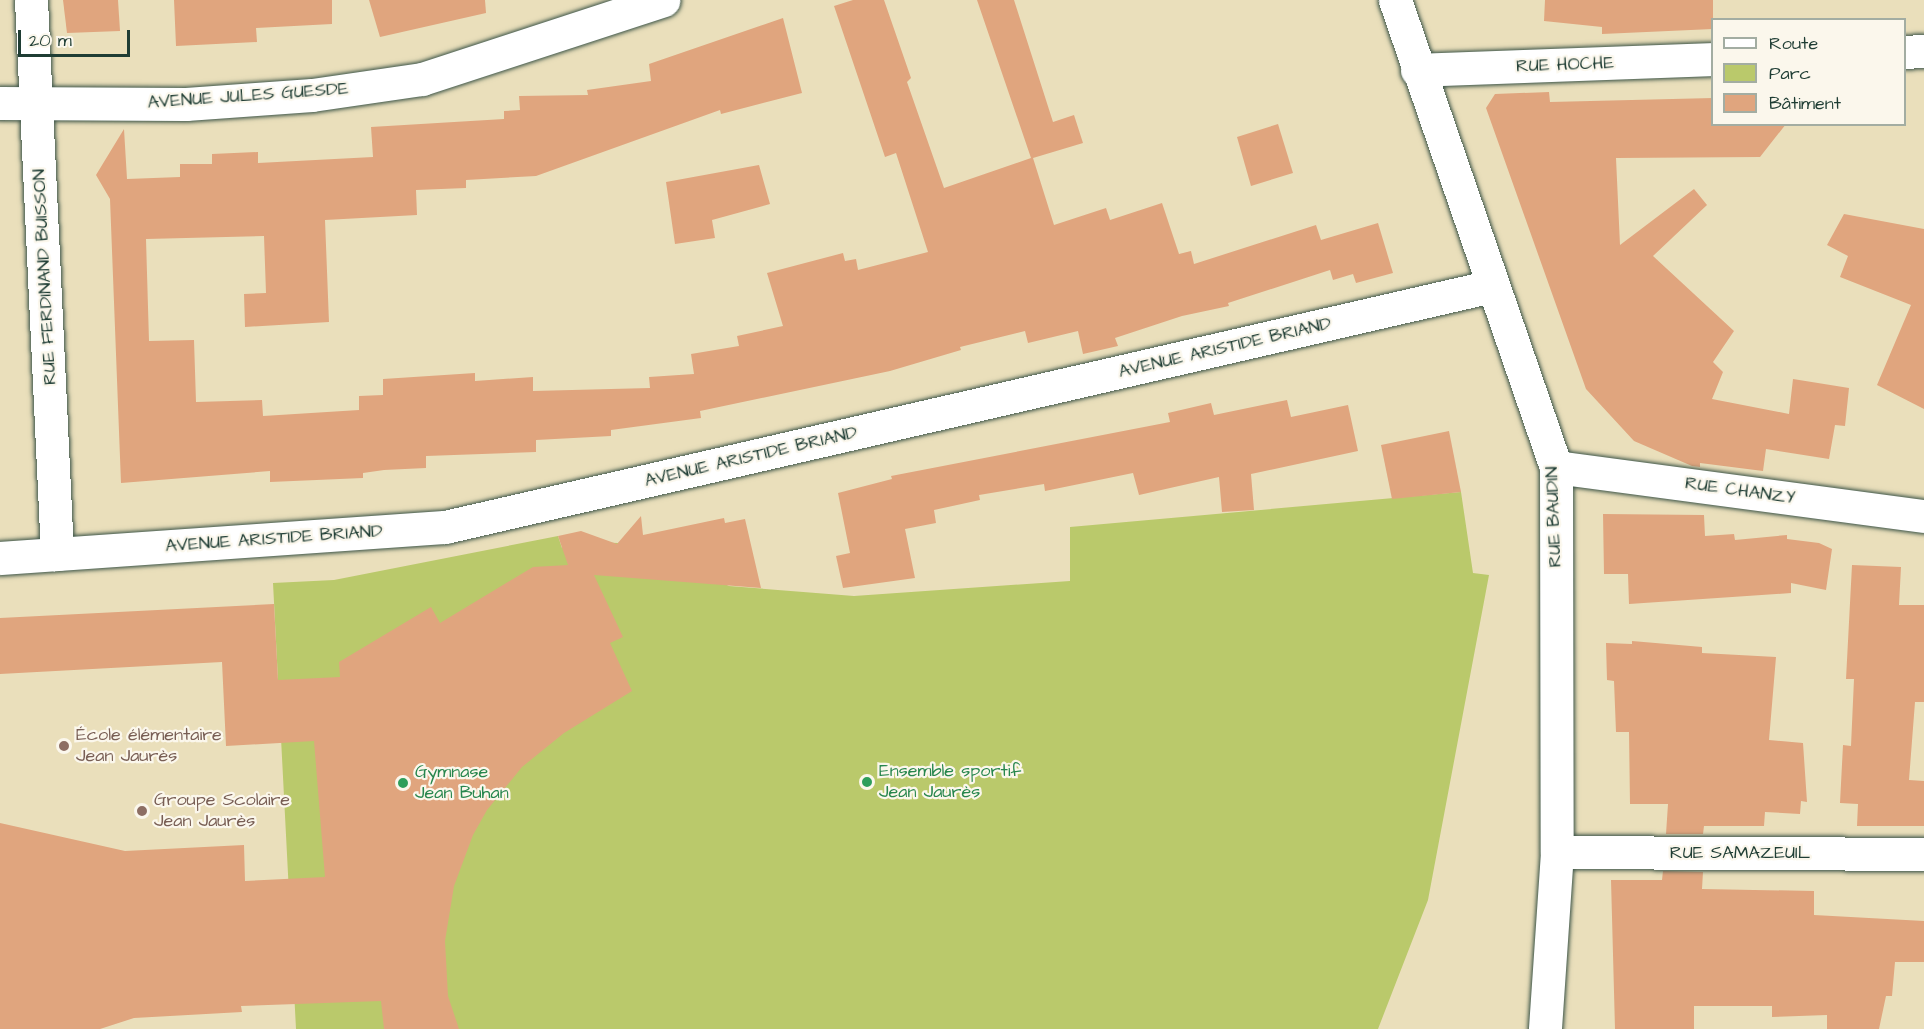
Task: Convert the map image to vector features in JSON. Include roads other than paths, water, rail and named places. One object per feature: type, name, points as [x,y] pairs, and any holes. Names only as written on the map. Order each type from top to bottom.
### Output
[{"type":"street","name":"RUE FERDINAND BUISSON","points":[[32,0],[57,554]]},
{"type":"street","name":"AVENUE JULES GUESDE","points":[[0,103],[186,104],[312,95],[422,79],[663,0]]},
{"type":"street","name":"RUE BAUDIN","points":[[1395,0],[1417,70],[1556,467],[1557,852],[1545,1027]]},
{"type":"street","points":[[1906,52],[1924,51]]},
{"type":"street","name":"RUE HOCHE","points":[[1417,70],[1711,59]]},
{"type":"street","name":"AVENUE ARISTIDE BRIAND","points":[[0,558],[445,527],[1492,286]]},
{"type":"street","name":"RUE CHANZY","points":[[1556,467],[1924,516]]},
{"type":"street","name":"RUE SAMAZEUIL","points":[[1557,852],[1924,854]]},
{"type":"place","name":"École élémentaire Jean Jaurès","points":[[64,746]]},
{"type":"place","name":"Ensemble sportif Jean Jaurès","points":[[867,782]]},
{"type":"place","name":"Gymnase Jean Buhan","points":[[403,783]]},
{"type":"place","name":"Groupe Scolaire Jean Jaurès","points":[[142,811]]}]
